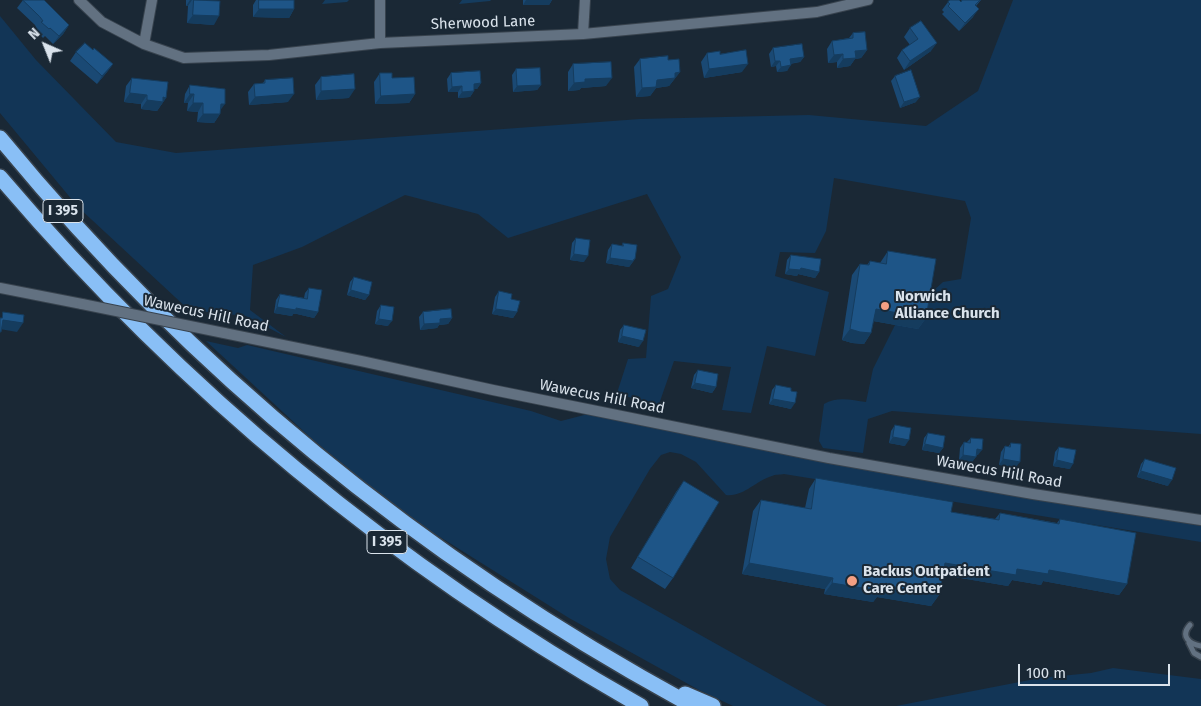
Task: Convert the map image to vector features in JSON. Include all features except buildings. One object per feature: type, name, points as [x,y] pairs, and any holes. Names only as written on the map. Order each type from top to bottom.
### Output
[{"type":"highway","name":"I 395","points":[[0,138],[80,230],[154,308],[227,378],[303,444],[387,511],[468,569],[580,642],[694,706]]},
{"type":"highway","name":"I 395","points":[[0,177],[74,260],[142,331],[225,410],[294,469],[368,528],[457,592],[555,656],[641,706]]},
{"type":"highway","points":[[657,686],[680,692],[713,706]]},
{"type":"street","name":"Sherwood Lane","points":[[80,0],[102,22],[144,44],[184,58],[269,55],[380,42],[583,34],[817,12],[868,0]]},
{"type":"street","points":[[144,44],[152,0]]},
{"type":"street","points":[[380,0],[380,42]]},
{"type":"street","points":[[583,34],[585,0]]},
{"type":"street","name":"Wawecus Hill Road","points":[[0,288],[829,458],[1033,494],[1201,520]]},
{"type":"lane","points":[[1190,625],[1186,630],[1186,638],[1194,653],[1201,657]]},
{"type":"lane","points":[[1186,638],[1191,644],[1201,646]]},
{"type":"shaded area","points":[[1013,0],[1201,0],[1201,434],[892,411],[868,419],[863,453],[823,448],[819,441],[824,404],[839,399],[866,402],[873,369],[895,325],[943,282],[961,279],[971,218],[965,201],[834,178],[826,231],[815,253],[780,252],[775,276],[829,292],[815,356],[767,346],[751,413],[722,410],[731,367],[674,361],[658,407],[617,393],[628,359],[646,358],[651,296],[668,289],[681,257],[647,194],[508,238],[478,214],[405,195],[302,247],[253,265],[250,310],[286,337],[246,316],[189,310],[78,207],[0,113],[0,16],[36,60],[116,142],[176,153],[640,119],[809,115],[926,126],[978,91]]},
{"type":"shaded area","points":[[206,341],[238,348],[247,345],[531,411],[561,421],[588,414],[1201,526],[1201,542],[784,474],[766,478],[738,494],[726,495],[696,462],[681,454],[670,452],[661,455],[650,469],[610,537],[606,559],[610,579],[620,590],[827,706],[733,706],[699,690],[569,618],[432,532],[370,486],[311,438]]},
{"type":"shaded area","points":[[1113,668],[1201,679],[1201,706],[896,706],[1040,678],[1091,673]]},
{"type":"place","name":"Norwich Alliance Church","points":[[885,306]]},
{"type":"place","name":"Backus Outpatient Care Center","points":[[852,581]]}]
